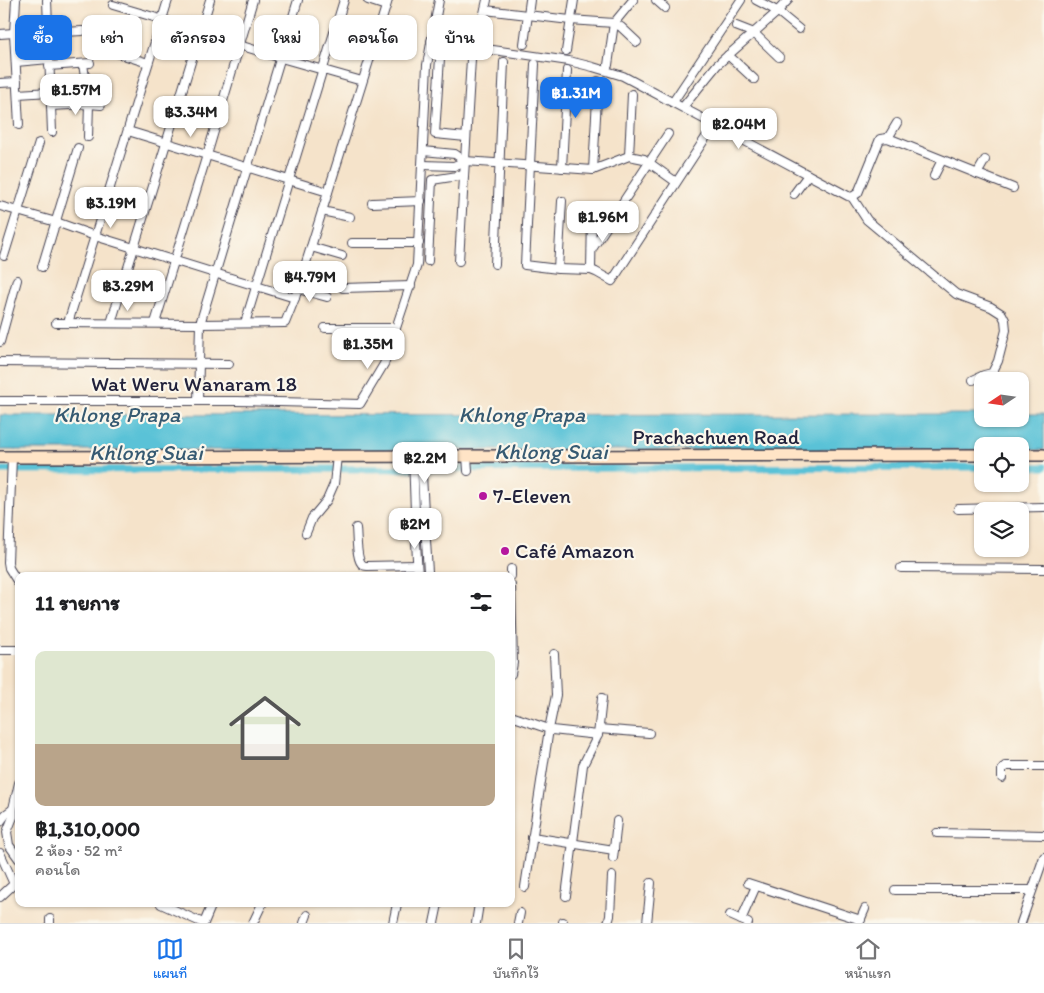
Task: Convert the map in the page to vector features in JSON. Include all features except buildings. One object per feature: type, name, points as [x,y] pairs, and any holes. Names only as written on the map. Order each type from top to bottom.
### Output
[{"type":"street","points":[[16,0],[14,33],[19,125]]},
{"type":"street","points":[[47,0],[47,15]]},
{"type":"street","points":[[164,15],[168,0]]},
{"type":"street","points":[[206,15],[210,0]]},
{"type":"street","points":[[244,29],[253,0]]},
{"type":"street","points":[[294,15],[298,0]]},
{"type":"street","points":[[245,323],[344,0]]},
{"type":"street","points":[[56,323],[285,323],[296,298],[387,3],[368,0]]},
{"type":"street","name":"Wat Weru Wanaram 18","points":[[436,15],[439,0]]},
{"type":"street","points":[[484,15],[487,0]]},
{"type":"street","points":[[524,44],[530,0]]},
{"type":"street","points":[[566,51],[574,0]]},
{"type":"street","points":[[608,65],[614,23],[632,0]]},
{"type":"street","points":[[656,0],[665,8]]},
{"type":"street","points":[[673,102],[741,0]]},
{"type":"street","points":[[756,0],[778,11],[799,29]]},
{"type":"street","points":[[683,107],[717,65],[754,34],[788,0]]},
{"type":"street","points":[[113,5],[152,17]]},
{"type":"street","points":[[485,10],[614,23],[637,42]]},
{"type":"street","points":[[736,26],[754,34],[779,57]]},
{"type":"street","points":[[72,31],[82,31]]},
{"type":"street","points":[[0,34],[14,33]]},
{"type":"street","points":[[493,50],[569,61],[623,76],[852,197],[867,220],[956,294],[991,307],[1002,314],[1006,330],[998,361],[992,373],[973,380]]},
{"type":"street","points":[[68,323],[152,51]]},
{"type":"street","points":[[728,55],[754,79]]},
{"type":"street","points":[[49,60],[52,132]]},
{"type":"street","points":[[139,60],[148,63]]},
{"type":"street","points":[[112,323],[192,60]]},
{"type":"street","points":[[155,324],[235,60]]},
{"type":"street","points":[[198,401],[200,324],[280,60]]},
{"type":"street","points":[[288,60],[362,81]]},
{"type":"street","name":"Wat Weru Wanaram 18","points":[[0,401],[198,401],[360,404],[384,364],[418,265],[428,60]]},
{"type":"street","points":[[440,60],[435,134],[466,138]]},
{"type":"street","points":[[459,261],[471,60]]},
{"type":"street","points":[[16,62],[86,64],[89,104],[88,137]]},
{"type":"street","points":[[495,264],[504,62]]},
{"type":"street","points":[[535,64],[524,265],[591,270],[612,281],[708,134]]},
{"type":"street","points":[[562,168],[567,70]]},
{"type":"street","points":[[593,170],[598,81]]},
{"type":"street","points":[[0,83],[17,82]]},
{"type":"street","points":[[18,94],[50,92]]},
{"type":"street","points":[[629,156],[632,94]]},
{"type":"street","points":[[51,106],[101,105]]},
{"type":"street","points":[[888,138],[897,123]]},
{"type":"street","points":[[128,130],[328,192]]},
{"type":"street","points":[[592,250],[668,134]]},
{"type":"street","points":[[852,197],[858,194],[880,139],[888,138],[938,169],[976,174],[1013,188]]},
{"type":"street","points":[[4,256],[39,143]]},
{"type":"street","points":[[42,267],[78,148]]},
{"type":"street","points":[[423,152],[455,154],[465,161]]},
{"type":"street","points":[[422,165],[454,166],[465,161],[593,170],[629,156],[644,159],[676,182]]},
{"type":"street","points":[[976,174],[985,160]]},
{"type":"street","points":[[428,261],[432,180],[464,175]]},
{"type":"street","points":[[794,194],[808,175]]},
{"type":"street","points":[[372,203],[421,201]]},
{"type":"street","points":[[558,269],[562,201]]},
{"type":"street","points":[[0,206],[296,298]]},
{"type":"street","points":[[322,211],[350,217]]},
{"type":"street","points":[[591,270],[592,214]]},
{"type":"street","points":[[352,243],[418,243]]},
{"type":"street","points":[[311,247],[342,256]]},
{"type":"street","points":[[0,342],[3,321],[17,280]]},
{"type":"street","points":[[343,288],[411,286]]},
{"type":"street","points":[[298,289],[327,297]]},
{"type":"street","points":[[325,328],[396,328]]},
{"type":"street","points":[[0,362],[230,364]]},
{"type":"street","name":"Prachachuen Road","points":[[8,464],[337,456],[467,458],[974,455]]},
{"type":"street","points":[[1029,455],[1044,455]]},
{"type":"street","points":[[306,533],[312,518],[327,500],[334,484],[337,456]]},
{"type":"street","points":[[417,456],[424,512]]},
{"type":"street","points":[[415,512],[417,456]]},
{"type":"street","points":[[467,458],[468,471]]},
{"type":"street","points":[[8,464],[8,562],[15,577]]},
{"type":"street","points":[[958,509],[1044,508]]},
{"type":"street","points":[[415,525],[417,572]]},
{"type":"street","points":[[425,525],[428,572]]},
{"type":"street","points":[[356,528],[358,556],[363,565],[416,565]]},
{"type":"street","points":[[901,568],[1044,569]]},
{"type":"street","points":[[0,650],[15,650]]},
{"type":"street","points":[[525,888],[556,694],[554,654]]},
{"type":"street","points":[[566,896],[583,765],[598,732],[602,698]]},
{"type":"street","points":[[515,717],[549,729],[649,733]]},
{"type":"street","points":[[1002,778],[1002,770],[1005,766],[1044,766]]},
{"type":"street","points":[[15,804],[13,817],[7,832],[7,839],[15,854]]},
{"type":"street","points":[[0,822],[13,809]]},
{"type":"street","points":[[532,837],[573,844],[613,854],[617,821]]},
{"type":"street","points":[[937,833],[1044,835]]},
{"type":"street","points":[[0,853],[15,881]]},
{"type":"street","points":[[1021,923],[1032,890],[1040,881],[1044,857]]},
{"type":"street","points":[[608,923],[612,876]]},
{"type":"street","points":[[647,923],[651,883]]},
{"type":"street","points":[[0,897],[15,884]]},
{"type":"street","points":[[730,916],[744,921],[752,884],[860,921],[865,909]]},
{"type":"street","points":[[895,890],[1032,890]]},
{"type":"street","points":[[168,907],[204,923],[211,907]]},
{"type":"street","points":[[253,923],[261,907]]},
{"type":"street","points":[[393,923],[396,907]]},
{"type":"street","points":[[434,923],[437,907]]},
{"type":"street","points":[[476,923],[479,907]]},
{"type":"street","points":[[518,923],[520,913]]},
{"type":"street","points":[[304,923],[307,915]]},
{"type":"water","points":[[974,414],[974,428],[1029,428],[1029,414],[1044,414],[1044,450],[1029,450],[1029,437],[974,437],[974,450],[0,450],[0,415]]},
{"type":"waterway","name":"Khlong Suai","points":[[0,470],[974,467]]},
{"type":"waterway","name":"Khlong Suai","points":[[1029,467],[1044,467]]},
{"type":"place","name":"7-Eleven","points":[[483,496]]},
{"type":"place","name":"Café Amazon","points":[[505,551]]},
{"type":"water label","name":"Khlong Prapa","points":[[117,414]]},
{"type":"water label","name":"Khlong Prapa","points":[[522,414]]}]
